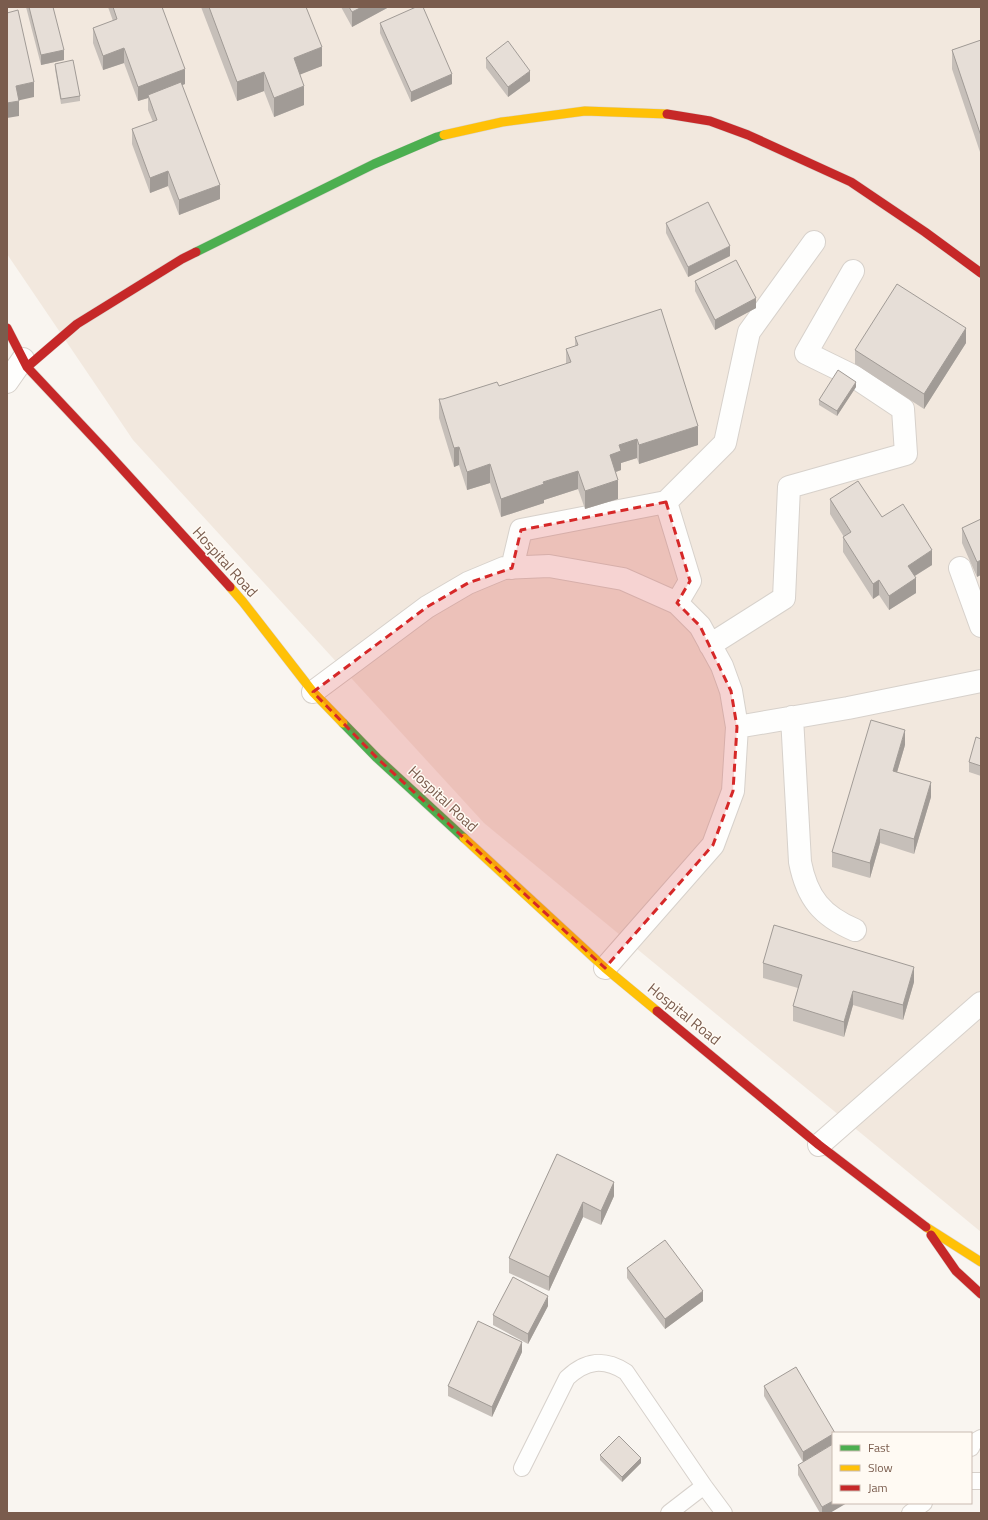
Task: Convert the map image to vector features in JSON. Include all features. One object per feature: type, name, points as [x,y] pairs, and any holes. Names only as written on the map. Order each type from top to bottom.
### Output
[{"type":"street","points":[[7,382],[25,363],[77,324],[182,259],[374,164],[437,137],[502,122],[585,111],[666,114],[710,121],[748,135],[851,182],[925,232],[981,273]]},
{"type":"street","points":[[512,568],[521,530],[666,502],[725,444],[749,332],[814,242]]},
{"type":"street","points":[[710,645],[784,598],[789,487],[906,454],[902,409],[855,377],[806,353],[853,271]]},
{"type":"street","name":"Hospital Road","points":[[7,328],[25,363],[243,602],[313,692],[378,758],[605,968],[819,1145],[924,1226]]},
{"type":"street","points":[[666,502],[690,581],[677,603]]},
{"type":"street","points":[[313,692],[427,607],[468,582],[504,568],[549,566],[623,579],[677,603],[700,626],[722,666],[731,691],[737,727],[733,791],[713,845],[605,968]]},
{"type":"street","points":[[960,568],[981,626]]},
{"type":"street","points":[[737,727],[792,718],[981,681]]},
{"type":"street","points":[[792,718],[800,862],[803,878],[809,892],[818,906],[835,920],[855,930]]},
{"type":"street","points":[[819,1145],[981,1003]]},
{"type":"street","points":[[924,1226],[981,1262]]},
{"type":"street","points":[[924,1226],[956,1271],[981,1294]]},
{"type":"lane","points":[[522,1468],[567,1378],[575,1370],[586,1365],[597,1363],[608,1364],[626,1372],[724,1513]]},
{"type":"lane","points":[[972,1446],[974,1442],[981,1438]]},
{"type":"lane","points":[[669,1513],[704,1486]]},
{"type":"lane","points":[[910,1513],[923,1504]]},
{"type":"highlighted area","points":[[666,502],[690,581],[677,603],[700,626],[731,691],[737,727],[733,791],[713,845],[605,968],[377,758],[313,692],[427,607],[468,583],[512,568],[521,530]]},
{"type":"shaded area","points":[[7,7],[981,7],[981,1232],[484,823],[133,440],[7,254]]},
{"type":"building","points":[[29,7],[53,7],[64,50],[41,55]]},
{"type":"building","points":[[113,7],[162,7],[185,69],[138,87],[124,48],[103,56],[93,28],[117,19]]},
{"type":"building","points":[[209,7],[306,7],[322,47],[294,58],[304,86],[274,98],[264,72],[237,82]]},
{"type":"building","points":[[349,7],[362,7],[352,12]]},
{"type":"building","points":[[416,7],[423,7],[452,74],[411,92],[380,23]]},
{"type":"building","points":[[18,10],[34,82],[16,86],[19,101],[7,103],[7,13]]},
{"type":"building","points":[[981,40],[981,136],[952,50]]},
{"type":"building","points":[[508,41],[530,71],[508,87],[486,58]]},
{"type":"building","points":[[73,60],[80,96],[61,99],[55,64]]},
{"type":"building","points":[[181,82],[220,185],[179,200],[168,171],[150,178],[132,129],[157,120],[148,95]]},
{"type":"building","points":[[708,202],[730,246],[688,267],[666,223]]},
{"type":"building","points":[[736,260],[756,298],[715,320],[695,281]]},
{"type":"building","points":[[897,284],[966,328],[924,394],[855,350]]},
{"type":"building","points":[[661,309],[698,426],[639,445],[637,439],[619,445],[621,451],[610,455],[618,480],[585,491],[578,471],[543,482],[544,484],[501,499],[490,464],[467,472],[459,447],[454,448],[439,399],[497,382],[499,386],[571,362],[566,349],[578,345],[575,337]]},
{"type":"building","points":[[838,370],[856,382],[837,411],[819,400]]},
{"type":"building","points":[[858,481],[882,517],[903,504],[932,550],[908,566],[916,578],[889,596],[879,580],[873,584],[843,537],[851,532],[830,499]]},
{"type":"building","points":[[981,519],[981,560],[977,562],[962,528]]},
{"type":"building","points":[[871,720],[905,730],[893,771],[931,782],[914,839],[880,829],[870,863],[832,852]]},
{"type":"building","points":[[976,737],[981,739],[981,766],[969,762]]},
{"type":"building","points":[[774,925],[914,967],[903,1005],[853,991],[844,1022],[793,1006],[802,975],[763,963]]},
{"type":"building","points":[[557,1154],[614,1182],[601,1211],[583,1202],[549,1277],[509,1258]]},
{"type":"building","points":[[665,1240],[703,1291],[665,1319],[627,1268]]},
{"type":"building","points":[[513,1277],[548,1296],[528,1334],[493,1315]]},
{"type":"building","points":[[478,1321],[522,1342],[492,1407],[448,1386]]},
{"type":"building","points":[[796,1367],[834,1432],[832,1432],[832,1435],[803,1452],[764,1386]]},
{"type":"building","points":[[619,1436],[641,1458],[622,1477],[600,1455]]},
{"type":"building","points":[[832,1445],[832,1502],[822,1507],[798,1465]]},
{"type":"traffic: fast","points":[[196,252],[374,164],[444,135]]},
{"type":"traffic: fast","points":[[343,723],[377,758],[464,838]]},
{"type":"traffic: slow","points":[[444,135],[502,122],[585,111],[667,114]]},
{"type":"traffic: slow","points":[[230,587],[313,692],[343,723]]},
{"type":"traffic: slow","points":[[464,838],[605,968],[657,1011]]},
{"type":"traffic: slow","points":[[926,1227],[981,1262]]},
{"type":"traffic: jam","points":[[667,114],[710,121],[748,135],[851,182],[925,232],[981,273]]},
{"type":"traffic: jam","points":[[27,367],[77,324],[182,259],[196,252]]},
{"type":"traffic: jam","points":[[7,328],[27,367],[230,587]]},
{"type":"traffic: jam","points":[[657,1011],[819,1145],[926,1227]]},
{"type":"traffic: jam","points":[[931,1235],[956,1271],[981,1294]]}]
